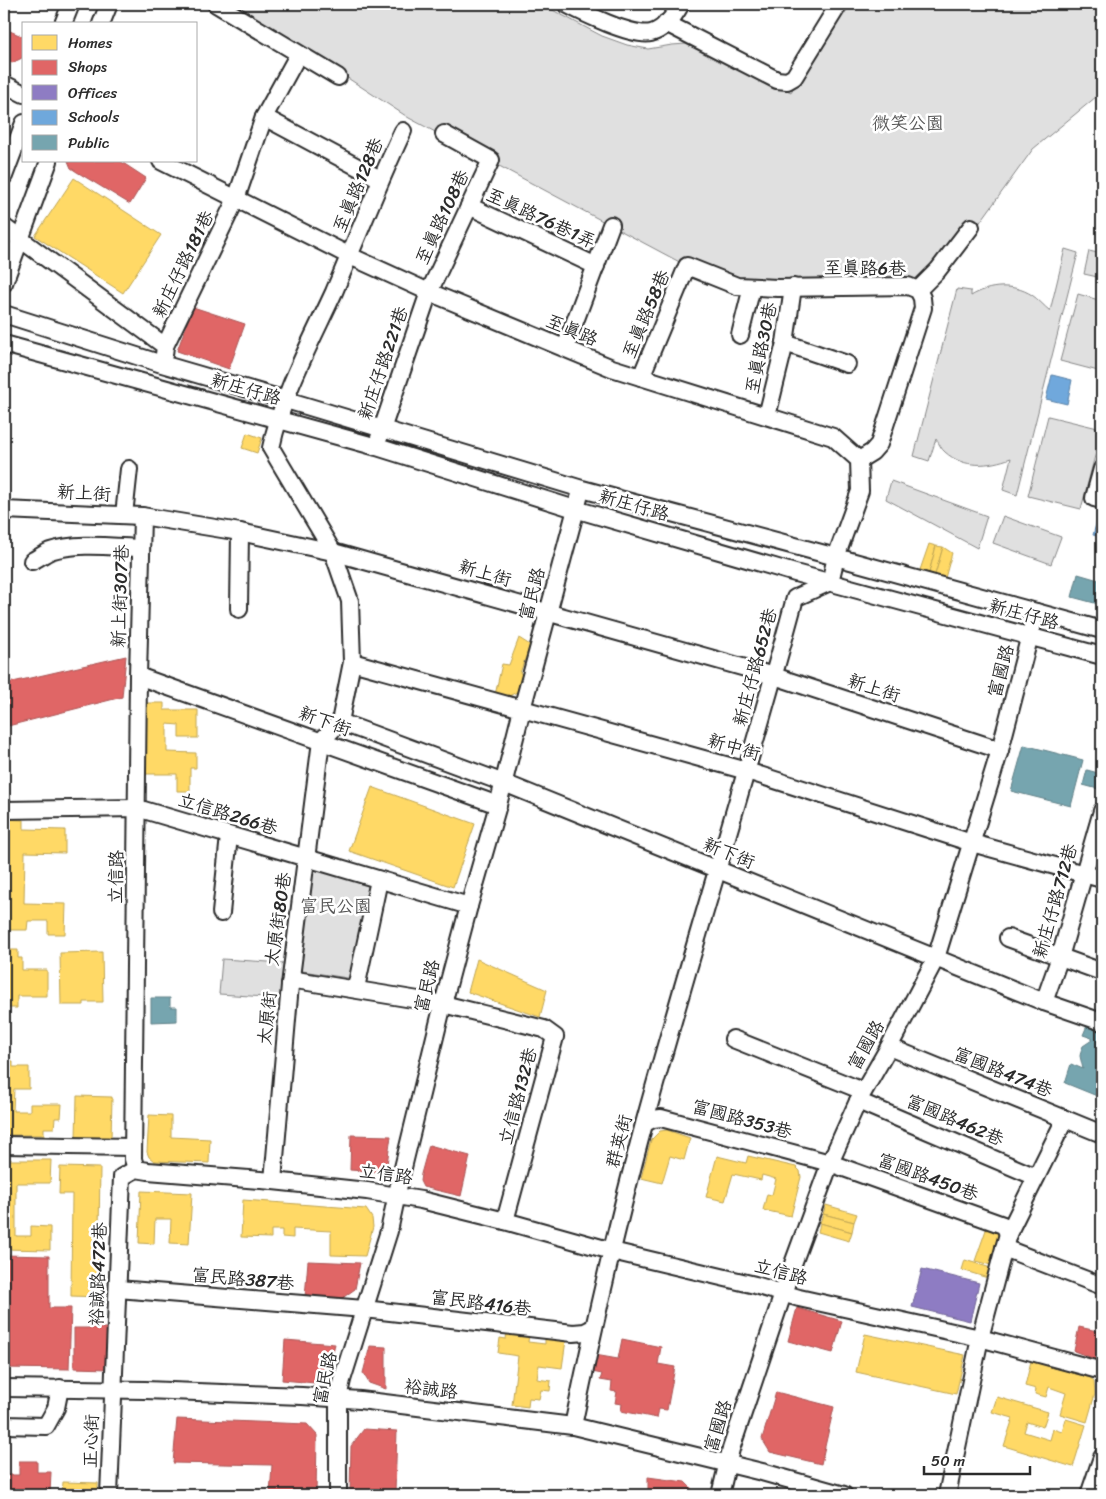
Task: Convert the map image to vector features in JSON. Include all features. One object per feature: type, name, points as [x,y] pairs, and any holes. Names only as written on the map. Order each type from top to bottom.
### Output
[{"type":"street","points":[[64,22],[71,4]]},
{"type":"street","points":[[102,22],[109,4]]},
{"type":"street","points":[[216,4],[338,78]]},
{"type":"street","points":[[566,4],[630,31],[649,33],[659,30],[681,4]]},
{"type":"street","points":[[666,23],[777,80],[787,81],[794,78],[838,4]]},
{"type":"street","name":"新庄仔路181巷","points":[[165,346],[236,199],[264,117],[298,55]]},
{"type":"street","points":[[4,84],[22,93]]},
{"type":"street","points":[[264,117],[380,179]]},
{"type":"street","points":[[4,176],[22,128]]},
{"type":"street","name":"至真路128巷","points":[[340,722],[352,662],[350,601],[333,552],[271,448],[286,400],[350,256],[380,179],[403,130]]},
{"type":"street","name":"至真路108巷","points":[[429,292],[491,160],[444,134]]},
{"type":"street","points":[[4,283],[49,162]]},
{"type":"street","name":"至真路","points":[[162,162],[350,256],[429,292],[612,368],[834,437],[859,460]]},
{"type":"street","name":"至真路76巷1弄","points":[[469,206],[596,266]]},
{"type":"street","points":[[565,348],[611,225]]},
{"type":"street","points":[[4,227],[165,346],[158,385]]},
{"type":"street","points":[[918,290],[938,270],[971,227]]},
{"type":"street","name":"至真路6巷","points":[[687,266],[737,286],[794,288],[908,286],[918,290],[922,298],[923,308],[878,444],[872,452],[859,460]]},
{"type":"street","name":"至真路58巷","points":[[641,377],[687,266]]},
{"type":"street","points":[[740,335],[752,287]]},
{"type":"street","name":"至真路30巷","points":[[767,416],[785,343],[794,288]]},
{"type":"street","name":"新庄仔路221巷","points":[[377,447],[429,292]]},
{"type":"street","name":"新庄仔路","points":[[4,314],[162,364],[582,489],[836,556],[1102,630]]},
{"type":"street","points":[[785,343],[847,364]]},
{"type":"street","name":"新庄仔路","points":[[4,344],[377,447],[575,509],[830,582],[1102,656]]},
{"type":"street","points":[[830,582],[836,556],[860,491],[859,460]]},
{"type":"street","points":[[124,515],[129,469]]},
{"type":"street","points":[[1102,469],[1094,498],[1102,500]]},
{"type":"street","name":"富民路","points":[[338,1495],[338,1398],[342,1380],[389,1231],[443,1004],[504,783],[547,612],[582,489]]},
{"type":"street","name":"新上街","points":[[4,510],[142,516],[240,532],[333,552],[774,676],[1000,750]]},
{"type":"street","name":"新上街307巷","points":[[138,676],[142,516]]},
{"type":"street","points":[[239,609],[240,532]]},
{"type":"street","points":[[32,561],[62,548],[141,548]]},
{"type":"street","name":"新庄仔路652巷","points":[[718,870],[795,598],[830,582]]},
{"type":"street","name":"富國路","points":[[720,1495],[739,1425],[830,1163],[861,1096],[936,958],[1000,750],[1036,612]]},
{"type":"street","name":"新中街","points":[[352,662],[747,771],[972,843],[1102,879]]},
{"type":"street","name":"新下街","points":[[138,676],[498,805]]},
{"type":"street","name":"立信路","points":[[138,676],[133,1147],[133,1159],[136,1169],[273,1181],[421,1200],[612,1251],[755,1285],[783,1294],[980,1338],[1102,1371]]},
{"type":"street","points":[[321,741],[340,722]]},
{"type":"street","name":"新下街","points":[[340,722],[504,783],[1044,1002],[1102,1022]]},
{"type":"street","name":"太原街80巷","points":[[290,985],[321,741]]},
{"type":"street","name":"立信路266巷","points":[[4,810],[137,808],[469,906]]},
{"type":"street","name":"新庄仔路712巷","points":[[1044,1002],[1060,957],[1102,811]]},
{"type":"street","points":[[221,913],[230,836]]},
{"type":"street","name":"群英街","points":[[573,1426],[593,1328],[644,1123],[718,870]]},
{"type":"street","points":[[356,988],[379,880]]},
{"type":"street","points":[[1008,938],[1102,972]]},
{"type":"street","name":"太原街","points":[[273,1181],[290,985],[296,980],[356,988],[443,1004]]},
{"type":"street","name":"立信路132巷","points":[[443,1004],[544,1029],[555,1038],[505,1221]]},
{"type":"street","name":"富國路462巷","points":[[733,1039],[1036,1177]]},
{"type":"street","name":"富國路474巷","points":[[889,1047],[1102,1134]]},
{"type":"street","name":"富國路353巷","points":[[644,1123],[653,1118],[661,1118],[830,1163]]},
{"type":"street","points":[[947,1495],[980,1338],[1006,1241],[1065,1119]]},
{"type":"street","points":[[4,1145],[133,1147]]},
{"type":"street","name":"富國路450巷","points":[[830,1163],[1002,1225],[1006,1229],[1006,1241],[1102,1286]]},
{"type":"street","name":"裕誠路472巷","points":[[113,1389],[122,1177],[136,1169]]},
{"type":"street","name":"富民路387巷","points":[[118,1289],[364,1309]]},
{"type":"street","name":"富民路416巷","points":[[364,1309],[573,1333],[585,1332],[593,1328]]},
{"type":"street","name":"裕誠路","points":[[4,1388],[113,1389],[338,1398],[573,1426],[844,1495]]},
{"type":"street","points":[[4,1425],[46,1426],[56,1408],[60,1388]]},
{"type":"street","name":"正心街","points":[[109,1495],[113,1389]]},
{"type":"street","points":[[1090,1495],[1102,1456]]},
{"type":"green space","name":"微笑公園","points":[[234,4],[541,4],[602,36],[627,45],[648,49],[686,44],[791,92],[842,4],[1102,4],[1102,92],[1033,149],[934,286],[737,286],[687,266],[409,118]]},
{"type":"green space","points":[[1065,249],[1078,253],[1017,495],[1003,490],[1011,458],[985,464],[960,461],[945,452],[936,439],[929,461],[914,456],[957,289],[971,291],[971,296],[993,288],[1009,287],[1032,295],[1050,311]]},
{"type":"green space","points":[[1089,251],[1102,254],[1102,278],[1084,274]]},
{"type":"green space","points":[[1078,294],[1102,301],[1102,372],[1060,361]]},
{"type":"green space","points":[[1048,416],[1102,429],[1081,509],[1028,496]]},
{"type":"green space","points":[[891,481],[987,516],[977,548],[886,499]]},
{"type":"green space","points":[[1003,516],[1061,537],[1051,564],[993,543]]},
{"type":"green space","name":"富民公園","points":[[310,866],[373,884],[354,979],[296,970]]},
{"type":"green space","points":[[222,959],[284,963],[281,998],[219,994]]},
{"type":"building: Homes","points":[[74,178],[161,235],[123,293],[35,236]]},
{"type":"building: Homes","points":[[247,433],[262,438],[257,453],[242,448]]},
{"type":"building: Homes","points":[[929,544],[936,546],[929,573],[920,570]]},
{"type":"building: Homes","points":[[936,546],[943,547],[935,575],[929,573]]},
{"type":"building: Homes","points":[[943,547],[952,553],[945,578],[935,575]]},
{"type":"building: Homes","points":[[519,638],[530,645],[520,673],[522,674],[517,692],[505,698],[495,695],[502,664],[509,665]]},
{"type":"building: Homes","points":[[144,703],[164,703],[164,710],[198,710],[198,738],[179,738],[179,725],[167,724],[167,752],[196,753],[196,768],[190,768],[190,791],[177,791],[177,774],[143,774]]},
{"type":"building: Homes","points":[[372,787],[475,824],[453,887],[349,851]]},
{"type":"building: Homes","points":[[4,819],[24,820],[24,829],[65,830],[65,853],[25,852],[24,903],[66,904],[65,934],[48,934],[48,921],[28,921],[27,930],[4,930]]},
{"type":"building: Homes","points":[[4,950],[18,950],[18,958],[22,958],[22,970],[47,970],[47,996],[17,996],[17,1008],[4,1008]]},
{"type":"building: Homes","points":[[102,952],[103,1002],[84,1002],[84,1005],[61,1005],[60,953]]},
{"type":"building: Homes","points":[[477,959],[547,990],[540,1017],[468,992]]},
{"type":"building: Homes","points":[[4,1060],[13,1061],[13,1067],[29,1067],[29,1089],[14,1089],[13,1111],[30,1111],[30,1104],[62,1104],[61,1118],[55,1118],[54,1128],[44,1128],[44,1135],[4,1135]]},
{"type":"building: Homes","points":[[77,1096],[112,1097],[111,1139],[76,1138]]},
{"type":"building: Homes","points":[[149,1115],[171,1116],[171,1137],[210,1139],[209,1163],[154,1161],[149,1157],[147,1152]]},
{"type":"building: Homes","points":[[667,1130],[690,1138],[684,1160],[670,1156],[662,1183],[641,1178],[651,1140],[660,1131]]},
{"type":"building: Homes","points":[[717,1156],[746,1163],[748,1156],[796,1167],[800,1171],[801,1177],[791,1216],[763,1210],[767,1194],[772,1195],[776,1179],[762,1175],[761,1180],[733,1174],[725,1201],[706,1197]]},
{"type":"building: Homes","points":[[4,1160],[51,1160],[50,1183],[16,1183],[16,1236],[31,1236],[31,1226],[50,1227],[50,1250],[4,1249]]},
{"type":"building: Homes","points":[[60,1167],[100,1168],[98,1297],[71,1296],[72,1194],[59,1194]]},
{"type":"building: Homes","points":[[141,1191],[192,1193],[189,1244],[170,1243],[171,1219],[155,1219],[154,1244],[139,1243]]},
{"type":"building: Homes","points":[[243,1200],[366,1209],[372,1218],[373,1227],[365,1256],[331,1255],[331,1231],[293,1229],[293,1238],[282,1237],[282,1230],[271,1230],[271,1238],[241,1237]]},
{"type":"building: Homes","points":[[826,1205],[857,1214],[854,1222],[823,1214]]},
{"type":"building: Homes","points":[[823,1214],[854,1222],[852,1232],[820,1223]]},
{"type":"building: Homes","points":[[820,1223],[852,1232],[849,1241],[818,1232]]},
{"type":"building: Homes","points":[[987,1227],[999,1231],[1003,1238],[995,1266],[975,1261]]},
{"type":"building: Homes","points":[[965,1260],[994,1269],[991,1279],[962,1270]]},
{"type":"building: Homes","points":[[507,1331],[529,1334],[528,1342],[545,1344],[545,1337],[566,1340],[562,1368],[539,1365],[537,1379],[551,1381],[550,1391],[541,1390],[539,1399],[529,1398],[528,1407],[512,1405],[518,1356],[498,1353],[500,1338],[506,1339]]},
{"type":"building: Homes","points":[[865,1334],[965,1355],[956,1394],[856,1372]]},
{"type":"building: Homes","points":[[1031,1361],[1091,1378],[1094,1382],[1095,1394],[1087,1422],[1060,1414],[1066,1393],[1049,1387],[1046,1397],[1035,1394],[1036,1389],[1025,1386]]},
{"type":"building: Homes","points":[[997,1397],[1048,1412],[1043,1427],[1027,1422],[1024,1432],[1050,1440],[1053,1429],[1062,1432],[1066,1419],[1086,1425],[1073,1467],[1004,1446],[1013,1418],[992,1412]]},
{"type":"building: Homes","points":[[63,1482],[98,1483],[98,1495],[62,1495]]},
{"type":"building: Shops","points":[[5,29],[22,36],[22,58],[12,63],[4,59]]},
{"type":"building: Shops","points":[[68,162],[122,162],[146,178],[130,204],[71,168]]},
{"type":"building: Shops","points":[[193,307],[245,324],[229,369],[177,351]]},
{"type":"building: Shops","points":[[126,656],[122,697],[4,727],[4,684]]},
{"type":"building: Shops","points":[[351,1135],[391,1136],[387,1164],[383,1170],[376,1172],[350,1170]]},
{"type":"building: Shops","points":[[429,1145],[470,1156],[461,1196],[423,1187],[420,1181],[421,1174]]},
{"type":"building: Shops","points":[[4,1255],[49,1256],[49,1308],[71,1308],[69,1369],[4,1368]]},
{"type":"building: Shops","points":[[308,1261],[360,1263],[355,1289],[341,1299],[305,1297]]},
{"type":"building: Shops","points":[[797,1308],[842,1321],[833,1353],[788,1341]]},
{"type":"building: Shops","points":[[1079,1327],[1102,1332],[1102,1357],[1095,1359],[1074,1351]]},
{"type":"building: Shops","points":[[74,1328],[109,1328],[109,1369],[74,1368]]},
{"type":"building: Shops","points":[[622,1339],[661,1347],[658,1364],[675,1367],[667,1410],[659,1409],[657,1418],[621,1411],[622,1404],[615,1403],[617,1392],[611,1391],[612,1382],[600,1380],[602,1374],[592,1372],[595,1355],[618,1359]]},
{"type":"building: Shops","points":[[285,1340],[335,1344],[326,1378],[315,1383],[282,1380]]},
{"type":"building: Shops","points":[[370,1346],[386,1347],[386,1389],[369,1383],[363,1373]]},
{"type":"building: Shops","points":[[776,1392],[834,1407],[821,1464],[770,1452],[762,1439]]},
{"type":"building: Shops","points":[[177,1419],[307,1424],[317,1435],[316,1495],[270,1495],[272,1465],[173,1463]]},
{"type":"building: Shops","points":[[364,1429],[397,1431],[395,1492],[350,1490],[351,1446]]},
{"type":"building: Shops","points":[[19,1461],[37,1461],[37,1472],[51,1472],[50,1495],[4,1495],[4,1475],[19,1475]]},
{"type":"building: Shops","points":[[648,1477],[685,1482],[691,1488],[693,1495],[648,1495]]},
{"type":"building: Shops","points":[[181,1493],[260,1495],[181,1495]]},
{"type":"building: Offices","points":[[922,1269],[979,1283],[970,1321],[912,1307]]},
{"type":"building: Schools","points":[[1052,375],[1072,380],[1067,404],[1046,399]]},
{"type":"building: Schools","points":[[1100,510],[1102,511],[1102,537],[1093,535]]},
{"type":"building: Public","points":[[1078,574],[1102,581],[1102,605],[1072,597]]},
{"type":"building: Public","points":[[1024,745],[1083,760],[1071,806],[1011,791]]},
{"type":"building: Public","points":[[1087,770],[1102,774],[1098,789],[1083,785]]},
{"type":"building: Public","points":[[151,998],[170,998],[170,1007],[177,1007],[177,1021],[151,1022]]},
{"type":"building: Public","points":[[1089,1021],[1102,1026],[1102,1098],[1065,1083],[1071,1064],[1083,1069],[1080,1056],[1081,1051],[1083,1046],[1092,1040],[1092,1038],[1083,1035]]}]
